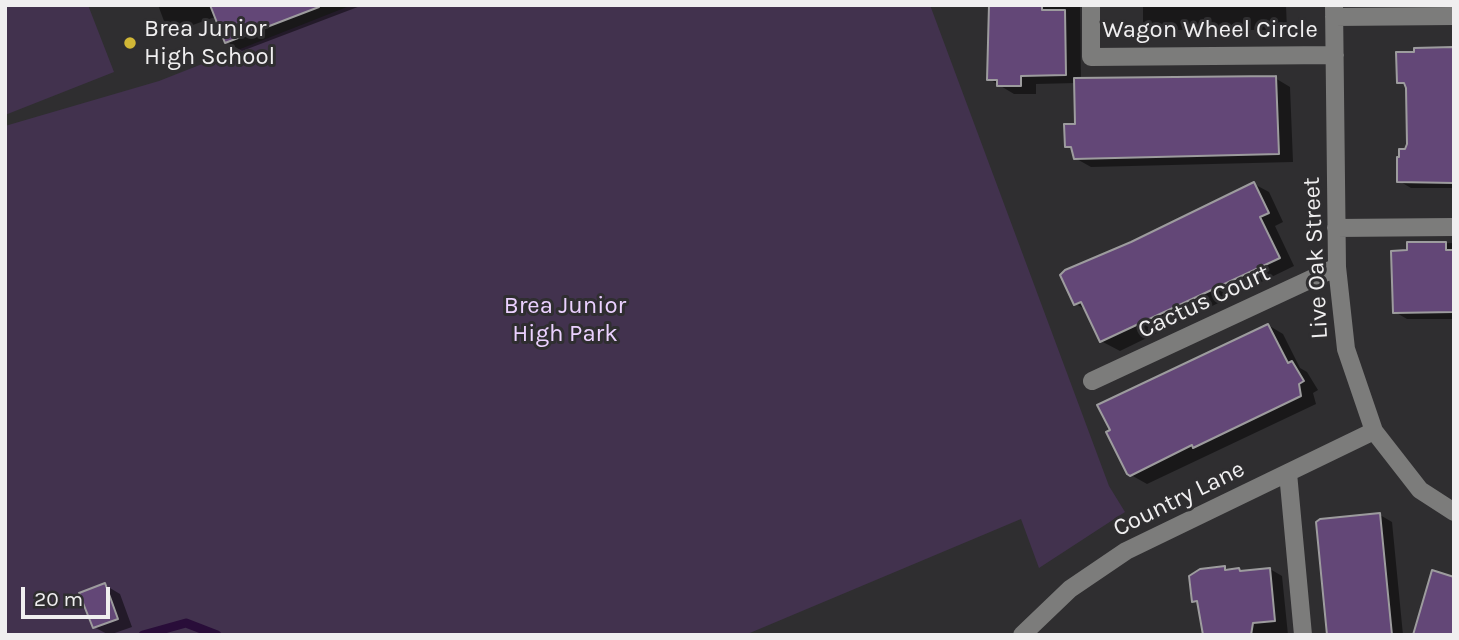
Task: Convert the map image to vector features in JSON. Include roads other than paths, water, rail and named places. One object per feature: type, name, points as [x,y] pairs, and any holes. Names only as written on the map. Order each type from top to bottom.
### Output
[{"type":"street","name":"Wagon Wheel Circle","points":[[1091,5],[1091,57],[1335,55]]},
{"type":"street","name":"Live Oak Street","points":[[1334,11],[1337,267],[1346,349],[1374,430],[1420,491],[1454,512]]},
{"type":"street","points":[[1334,11],[1454,16]]},
{"type":"street","points":[[1336,229],[1454,227]]},
{"type":"street","name":"Cactus Court","points":[[1092,381],[1337,267]]},
{"type":"street","name":"Country Lane","points":[[1021,635],[1070,589],[1126,551],[1374,430]]},
{"type":"street","points":[[1288,473],[1303,635]]},
{"type":"waterway","points":[[143,635],[186,623],[217,635]]},
{"type":"place","name":"Brea Junior High School","points":[[130,43]]},
{"type":"park label","name":"Brea Junior High Park","points":[[565,320]]}]
